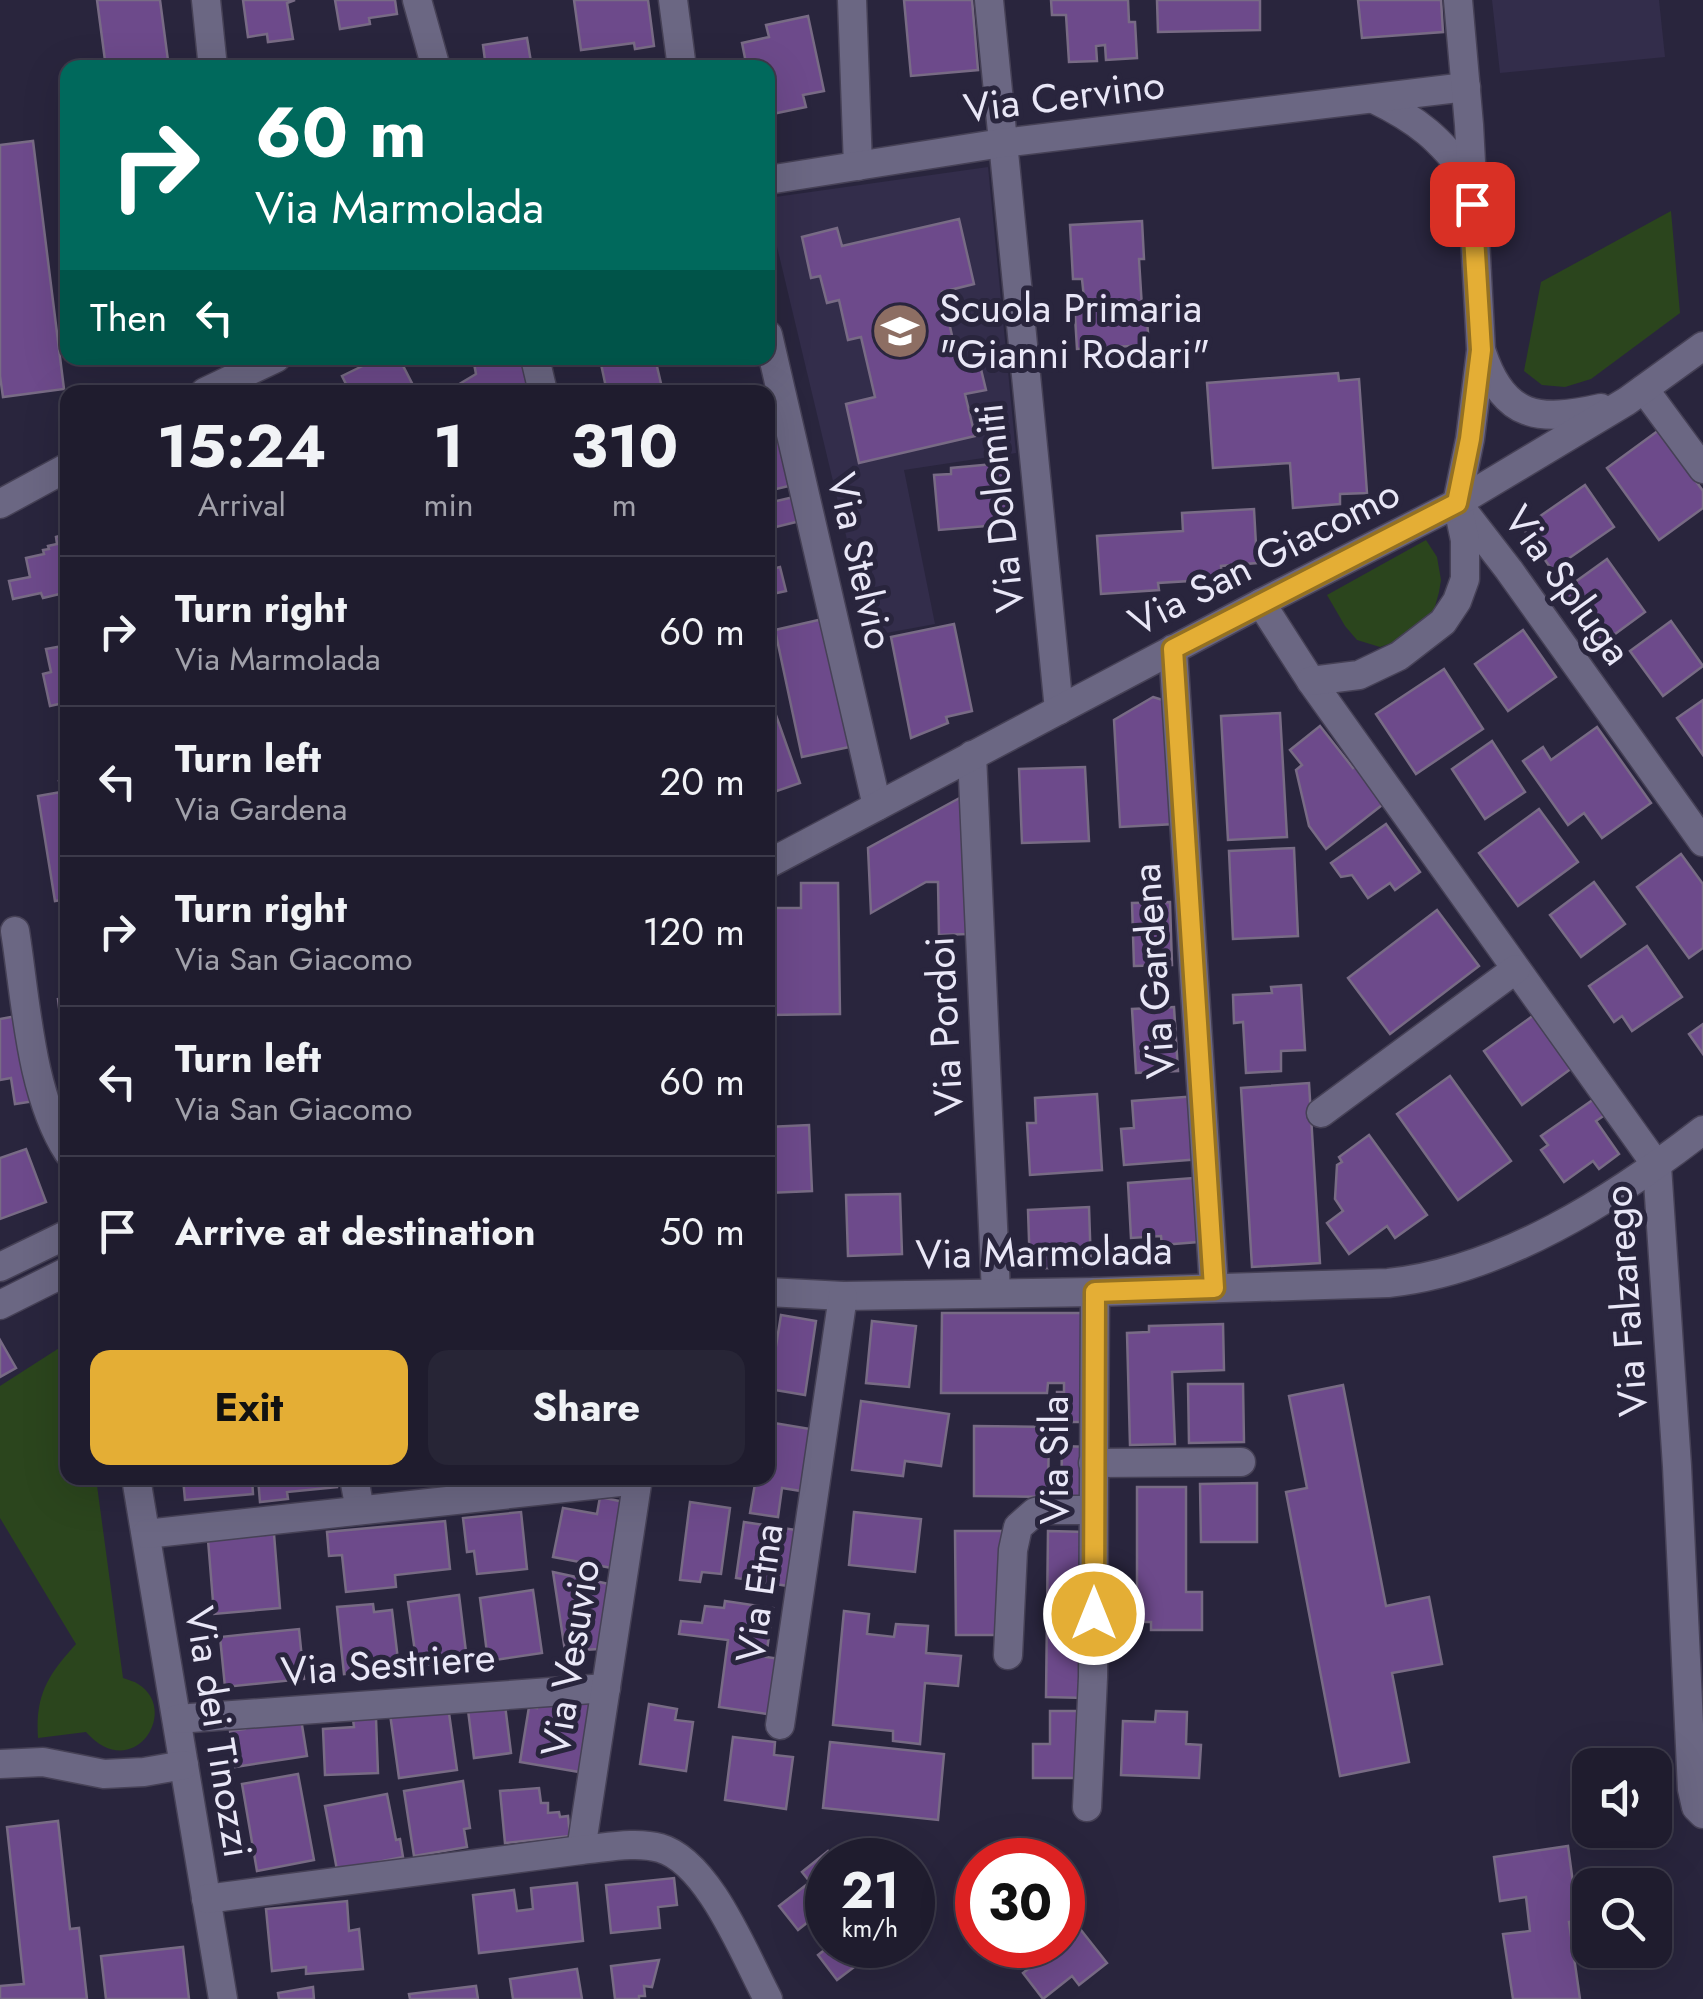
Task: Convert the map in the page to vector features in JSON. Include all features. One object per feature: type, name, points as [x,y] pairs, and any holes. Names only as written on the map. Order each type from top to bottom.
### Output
[{"type":"street","points":[[206,0],[212,60]]},
{"type":"street","points":[[417,0],[434,60]]},
{"type":"street","points":[[673,0],[681,60]]},
{"type":"street","points":[[852,0],[858,166]]},
{"type":"street","name":"Via Dolomiti","points":[[988,0],[1059,710]]},
{"type":"street","name":"Via San Giacomo","points":[[775,860],[1261,602],[1457,503],[1481,350],[1458,0]]},
{"type":"street","name":"Via Cervino","points":[[775,179],[1002,142],[1466,88]]},
{"type":"street","points":[[1372,98],[1426,129],[1472,179]]},
{"type":"street","points":[[1457,503],[1636,395],[1703,346]]},
{"type":"street","points":[[1481,350],[1495,385],[1525,411],[1573,414],[1636,395]]},
{"type":"street","points":[[214,385],[243,365]]},
{"type":"street","name":"Via Stelvio","points":[[775,365],[877,806]]},
{"type":"street","points":[[1636,395],[1703,470]]},
{"type":"street","points":[[0,504],[60,470]]},
{"type":"street","name":"Via Spluga","points":[[1311,681],[1358,675],[1388,664],[1443,622],[1457,601],[1466,571],[1464,528],[1457,503]]},
{"type":"street","name":"Via Spluga","points":[[1457,503],[1703,842]]},
{"type":"street","name":"Via Falzarego","points":[[1261,602],[1311,681],[1657,1166],[1678,1466],[1692,1789],[1696,1807],[1703,1814]]},
{"type":"street","name":"Via Gardena","points":[[1173,649],[1214,1288]]},
{"type":"street","name":"Via Pordoi","points":[[972,756],[996,1292]]},
{"type":"street","points":[[15,932],[40,1084],[60,1140]]},
{"type":"street","points":[[1321,1113],[1516,968]]},
{"type":"street","name":"Via Marmolada","points":[[775,1292],[843,1296],[1095,1292],[1388,1283],[1428,1277],[1490,1257],[1592,1206],[1657,1166],[1703,1130]]},
{"type":"street","points":[[0,1268],[60,1238]]},
{"type":"street","points":[[0,1304],[60,1274]]},
{"type":"street","name":"Via Sila","points":[[1087,1808],[1093,1677],[1095,1292]]},
{"type":"street","name":"Via Etna","points":[[780,1724],[843,1296]]},
{"type":"street","points":[[1678,1466],[1703,1449]]},
{"type":"street","points":[[1094,1463],[1242,1462]]},
{"type":"street","name":"Via dei Tinozzi","points":[[137,1485],[223,1999]]},
{"type":"street","points":[[355,1485],[360,1510]]},
{"type":"street","points":[[146,1534],[584,1485]]},
{"type":"street","name":"Via Vesuvio","points":[[580,1850],[637,1485]]},
{"type":"street","points":[[1008,1655],[1012,1550],[1018,1527],[1034,1512],[1093,1510]]},
{"type":"street","name":"Via Sestriere","points":[[176,1720],[606,1688]]},
{"type":"street","points":[[0,1764],[42,1762],[104,1774],[184,1765]]},
{"type":"street","points":[[206,1899],[580,1850],[649,1846],[684,1860],[698,1875],[714,1897],[768,1999]]},
{"type":"shaded area","points":[[1492,0],[1659,0],[1665,57],[1500,73]]},
{"type":"shaded area","name":"Scuola Primaria \"Gianni Rodari\"","points":[[988,167],[1016,453],[904,470],[935,624],[870,636],[775,238],[775,197]]},
{"type":"green space","points":[[1671,211],[1680,313],[1591,379],[1565,387],[1542,385],[1524,371],[1541,282]]},
{"type":"green space","points":[[1426,540],[1437,557],[1441,580],[1433,614],[1406,638],[1380,647],[1357,640],[1327,595]]},
{"type":"green space","points":[[60,1347],[60,1485],[97,1485],[123,1678],[138,1684],[150,1696],[155,1710],[146,1738],[134,1747],[120,1751],[103,1746],[86,1732],[38,1738],[45,1686],[76,1644],[0,1518],[0,1386]]},
{"type":"building","points":[[97,0],[160,0],[168,60],[105,60]]},
{"type":"building","points":[[243,0],[295,0],[287,3],[293,39],[268,42],[267,34],[248,37]]},
{"type":"building","points":[[335,0],[395,0],[397,14],[369,18],[370,24],[340,29]]},
{"type":"building","points":[[574,0],[648,0],[654,46],[635,49],[634,43],[581,50]]},
{"type":"building","points":[[904,0],[972,0],[978,70],[911,76]]},
{"type":"building","points":[[1051,0],[1128,0],[1129,22],[1135,22],[1137,58],[1106,60],[1105,45],[1096,46],[1097,61],[1069,62],[1066,15],[1052,15]]},
{"type":"building","points":[[1157,0],[1260,0],[1260,30],[1158,32]]},
{"type":"building","points":[[1358,0],[1441,0],[1443,32],[1362,38]]},
{"type":"building","points":[[808,16],[824,91],[803,95],[806,107],[775,114],[775,60],[745,60],[742,43],[769,37],[766,25]]},
{"type":"building","points":[[527,38],[531,60],[485,60],[483,45]]},
{"type":"building","points":[[33,141],[64,385],[60,390],[3,397],[0,376],[0,145]]},
{"type":"building","points":[[959,219],[974,284],[942,292],[959,366],[979,361],[986,390],[965,394],[975,436],[859,463],[846,404],[875,397],[861,337],[848,340],[839,300],[827,303],[820,276],[811,278],[802,237],[837,228],[842,246]]},
{"type":"building","points":[[1142,221],[1144,259],[1139,259],[1149,345],[1077,349],[1074,299],[1084,298],[1082,279],[1073,279],[1070,225]]},
{"type":"building","points":[[365,365],[403,365],[413,385],[346,385],[342,376]]},
{"type":"building","points":[[474,365],[527,365],[531,385],[458,385],[476,374]]},
{"type":"building","points":[[601,365],[657,365],[661,385],[606,385]]},
{"type":"building","points":[[1338,373],[1339,381],[1359,379],[1367,493],[1340,494],[1340,504],[1293,508],[1290,463],[1213,468],[1207,383]]},
{"type":"building","points":[[1659,430],[1703,491],[1703,508],[1659,540],[1607,468]]},
{"type":"building","points":[[785,433],[797,484],[775,489],[775,436]]},
{"type":"building","points":[[1004,463],[1010,524],[939,530],[934,475],[951,474],[951,468]]},
{"type":"building","points":[[1585,485],[1614,527],[1552,570],[1523,528]]},
{"type":"building","points":[[798,496],[804,520],[775,527],[775,501]]},
{"type":"building","points":[[1254,509],[1257,563],[1221,566],[1222,579],[1158,583],[1159,590],[1101,594],[1097,536],[1183,531],[1182,513]]},
{"type":"building","points":[[60,536],[60,594],[13,599],[9,581],[30,577],[26,558],[44,554],[48,546],[57,544],[56,537]]},
{"type":"building","points":[[1607,559],[1645,612],[1596,648],[1557,595]]},
{"type":"building","points":[[780,567],[786,591],[775,593],[775,568]]},
{"type":"building","points":[[827,618],[854,746],[802,757],[775,630]]},
{"type":"building","points":[[1671,621],[1703,666],[1663,696],[1630,651]]},
{"type":"building","points":[[954,624],[972,711],[946,717],[948,723],[911,738],[891,637]]},
{"type":"building","points":[[1523,630],[1556,677],[1508,711],[1475,664]]},
{"type":"building","points":[[60,646],[60,704],[50,706],[43,674],[51,672],[46,649]]},
{"type":"building","points":[[1444,669],[1483,729],[1416,774],[1376,714]]},
{"type":"building","points":[[1153,697],[1169,702],[1175,824],[1120,827],[1114,720]]},
{"type":"building","points":[[1703,700],[1703,755],[1677,718]]},
{"type":"building","points":[[775,712],[800,783],[775,792]]},
{"type":"building","points":[[1280,713],[1287,837],[1228,840],[1221,716]]},
{"type":"building","points":[[1320,726],[1386,802],[1326,849],[1309,826],[1296,770],[1302,765],[1290,750]]},
{"type":"building","points":[[1597,727],[1651,803],[1602,838],[1584,813],[1568,825],[1523,761],[1543,747],[1551,760]]},
{"type":"building","points":[[1492,741],[1525,792],[1485,819],[1452,769]]},
{"type":"building","points":[[1085,767],[1089,841],[1022,843],[1019,769]]},
{"type":"building","points":[[60,792],[60,900],[55,901],[38,796]]},
{"type":"building","points":[[965,795],[967,934],[939,935],[938,882],[926,882],[871,913],[868,848]]},
{"type":"building","points":[[1539,809],[1578,862],[1518,906],[1479,853]]},
{"type":"building","points":[[1386,824],[1420,872],[1395,890],[1390,883],[1368,898],[1352,875],[1341,877],[1331,863]]},
{"type":"building","points":[[1294,848],[1298,936],[1233,939],[1229,851]]},
{"type":"building","points":[[1681,854],[1703,884],[1703,948],[1689,958],[1637,887]]},
{"type":"building","points":[[1594,882],[1625,924],[1581,957],[1550,915]]},
{"type":"building","points":[[801,883],[838,883],[840,1014],[775,1015],[775,908],[801,908]]},
{"type":"building","points":[[1170,902],[1172,965],[1134,966],[1132,903]]},
{"type":"building","points":[[1437,910],[1479,966],[1390,1034],[1348,978]]},
{"type":"building","points":[[1647,946],[1682,997],[1632,1031],[1622,1016],[1614,1022],[1589,986]]},
{"type":"building","points":[[1301,985],[1305,1050],[1281,1051],[1281,1071],[1246,1073],[1243,1022],[1234,1023],[1233,995],[1272,993],[1271,987]]},
{"type":"building","points":[[1174,1007],[1178,1071],[1136,1073],[1132,1009]]},
{"type":"building","points":[[22,1015],[35,1101],[15,1104],[11,1078],[0,1080],[0,1019]]},
{"type":"building","points":[[1534,1015],[1572,1068],[1522,1105],[1484,1051]]},
{"type":"building","points":[[1703,1024],[1703,1054],[1689,1034]]},
{"type":"building","points":[[1450,1076],[1511,1161],[1458,1200],[1397,1114]]},
{"type":"building","points":[[1309,1083],[1320,1263],[1252,1267],[1241,1088]]},
{"type":"building","points":[[1097,1094],[1102,1170],[1030,1175],[1027,1123],[1036,1123],[1035,1098]]},
{"type":"building","points":[[1197,1096],[1201,1159],[1124,1165],[1121,1129],[1134,1128],[1132,1101]]},
{"type":"building","points":[[1594,1099],[1605,1115],[1596,1121],[1619,1154],[1599,1169],[1593,1161],[1564,1182],[1541,1150],[1548,1145],[1541,1136]]},
{"type":"building","points":[[809,1125],[812,1191],[775,1193],[775,1127]]},
{"type":"building","points":[[1369,1135],[1427,1215],[1395,1238],[1387,1226],[1349,1254],[1327,1223],[1343,1211],[1335,1199],[1337,1165],[1342,1162],[1339,1157]]},
{"type":"building","points":[[26,1149],[46,1202],[0,1219],[0,1158]]},
{"type":"building","points":[[1193,1178],[1198,1242],[1162,1245],[1161,1236],[1131,1238],[1128,1183]]},
{"type":"building","points":[[900,1194],[902,1254],[848,1256],[846,1195]]},
{"type":"building","points":[[1089,1207],[1091,1266],[1030,1269],[1028,1210]]},
{"type":"building","points":[[942,1313],[1090,1313],[1089,1422],[1057,1422],[1057,1392],[1064,1392],[1064,1383],[1048,1383],[1047,1393],[941,1393]]},
{"type":"building","points":[[781,1315],[816,1321],[805,1395],[775,1390],[775,1352]]},
{"type":"building","points":[[872,1321],[916,1326],[909,1387],[866,1383]]},
{"type":"building","points":[[1223,1324],[1224,1370],[1172,1372],[1175,1444],[1130,1445],[1127,1333],[1149,1332],[1149,1326]]},
{"type":"building","points":[[0,1340],[16,1368],[0,1377]]},
{"type":"building","points":[[1188,1384],[1243,1384],[1244,1442],[1189,1443]]},
{"type":"building","points":[[1343,1385],[1386,1606],[1429,1597],[1442,1664],[1392,1673],[1409,1762],[1340,1776],[1286,1492],[1307,1488],[1289,1396]]},
{"type":"building","points":[[861,1401],[949,1414],[941,1466],[905,1461],[903,1476],[852,1470]]},
{"type":"building","points":[[775,1423],[816,1430],[807,1492],[782,1488],[778,1517],[750,1513],[755,1485],[775,1485]]},
{"type":"building","points":[[974,1426],[1049,1427],[1048,1497],[974,1496]]},
{"type":"building","points":[[1062,1446],[1089,1447],[1088,1505],[1061,1504]]},
{"type":"building","points":[[1257,1483],[1257,1542],[1201,1542],[1200,1484]]},
{"type":"building","points":[[184,1485],[252,1485],[253,1494],[185,1500]]},
{"type":"building","points":[[259,1485],[337,1485],[287,1492],[288,1499],[260,1502]]},
{"type":"building","points":[[1137,1487],[1186,1487],[1186,1592],[1202,1592],[1202,1630],[1151,1630],[1151,1622],[1137,1622]]},
{"type":"building","points":[[600,1497],[629,1503],[617,1569],[553,1557],[563,1508],[597,1514]]},
{"type":"building","points":[[690,1502],[730,1508],[721,1574],[702,1572],[700,1582],[680,1580]]},
{"type":"building","points":[[521,1512],[527,1569],[477,1574],[474,1551],[467,1552],[463,1518]]},
{"type":"building","points":[[854,1512],[921,1519],[915,1572],[849,1565]]},
{"type":"building","points":[[445,1521],[450,1569],[395,1575],[396,1587],[346,1592],[342,1555],[329,1556],[327,1532]]},
{"type":"building","points":[[744,1522],[796,1530],[788,1586],[736,1578]]},
{"type":"building","points":[[955,1531],[1002,1531],[1002,1635],[956,1635]]},
{"type":"building","points":[[1048,1531],[1088,1532],[1086,1698],[1046,1697]]},
{"type":"building","points":[[274,1534],[280,1608],[214,1614],[208,1540]]},
{"type":"building","points":[[553,1572],[609,1584],[599,1649],[565,1651]]},
{"type":"building","points":[[533,1590],[542,1653],[488,1661],[480,1598]]},
{"type":"building","points":[[459,1595],[467,1660],[417,1666],[408,1602]]},
{"type":"building","points":[[725,1601],[773,1608],[766,1657],[781,1659],[774,1715],[719,1707],[728,1640],[679,1634],[681,1621],[702,1623],[705,1606],[724,1608]]},
{"type":"building","points":[[373,1604],[374,1612],[392,1610],[399,1668],[344,1674],[337,1607]]},
{"type":"building","points":[[844,1611],[869,1614],[867,1634],[894,1637],[896,1624],[928,1626],[926,1653],[961,1656],[958,1686],[925,1683],[920,1744],[893,1741],[893,1731],[833,1725]]},
{"type":"building","points":[[299,1629],[304,1679],[225,1687],[220,1637]]},
{"type":"building","points":[[538,1700],[597,1701],[585,1773],[520,1762],[529,1707],[537,1708]]},
{"type":"building","points":[[649,1704],[677,1709],[675,1720],[693,1722],[686,1771],[640,1764]]},
{"type":"building","points":[[505,1705],[511,1753],[474,1758],[468,1710]]},
{"type":"building","points":[[448,1706],[457,1770],[399,1778],[390,1714]]},
{"type":"building","points":[[1050,1711],[1085,1711],[1085,1778],[1033,1778],[1033,1744],[1050,1744]]},
{"type":"building","points":[[1156,1711],[1187,1712],[1186,1744],[1201,1745],[1199,1778],[1121,1775],[1123,1721],[1155,1722]]},
{"type":"building","points":[[376,1718],[378,1773],[325,1775],[323,1729],[354,1727],[353,1719]]},
{"type":"building","points":[[301,1719],[307,1756],[235,1767],[230,1731],[245,1729],[245,1724]]},
{"type":"building","points":[[733,1737],[775,1742],[774,1755],[793,1757],[786,1809],[725,1800]]},
{"type":"building","points":[[830,1742],[944,1754],[938,1820],[823,1808]]},
{"type":"building","points":[[298,1774],[314,1860],[257,1871],[242,1784]]},
{"type":"building","points":[[463,1781],[470,1828],[464,1829],[467,1847],[414,1856],[404,1791]]},
{"type":"building","points":[[539,1788],[541,1803],[548,1803],[548,1813],[568,1816],[570,1836],[505,1843],[500,1791]]},
{"type":"building","points":[[387,1794],[403,1857],[337,1870],[325,1806]]},
{"type":"building","points":[[58,1821],[70,1929],[79,1928],[87,1999],[0,1999],[0,1986],[24,1984],[7,1827]]},
{"type":"building","points":[[1568,1846],[1572,1876],[1572,1968],[1576,1968],[1580,1999],[1513,1999],[1503,1934],[1530,1931],[1526,1897],[1500,1901],[1494,1857]]},
{"type":"building","points":[[674,1878],[677,1905],[658,1907],[660,1928],[611,1933],[606,1885]]},
{"type":"building","points":[[577,1883],[583,1941],[479,1953],[473,1895],[514,1890],[517,1911],[533,1909],[531,1888]]},
{"type":"building","points":[[805,1886],[805,1924],[798,1930],[779,1906]]},
{"type":"building","points":[[347,1901],[349,1931],[359,1929],[363,1969],[306,1974],[306,1967],[272,1971],[266,1909]]},
{"type":"building","points":[[1085,1935],[1107,1963],[1079,1985],[1072,1976],[1043,1999],[1023,1973],[1029,1968],[1085,1968]]},
{"type":"building","points":[[183,1947],[189,1999],[106,1999],[101,1956]]},
{"type":"building","points":[[659,1960],[652,1987],[644,1986],[645,1996],[615,1999],[611,1966]]},
{"type":"building","points":[[828,1968],[853,1968],[837,1980]]},
{"type":"building","points":[[577,1969],[582,1999],[513,1999],[510,1979]]},
{"type":"building","points":[[476,1986],[478,1999],[410,1999],[409,1994]]},
{"type":"building","points":[[313,1987],[314,1999],[279,1999],[278,1993]]},
{"type":"place","name":"Scuola Primaria \"Gianni Rodari\"","points":[[900,331]]},
{"type":"route","points":[[1094,1614],[1095,1292],[1214,1288],[1173,649],[1457,503],[1481,350],[1472,204]]}]
